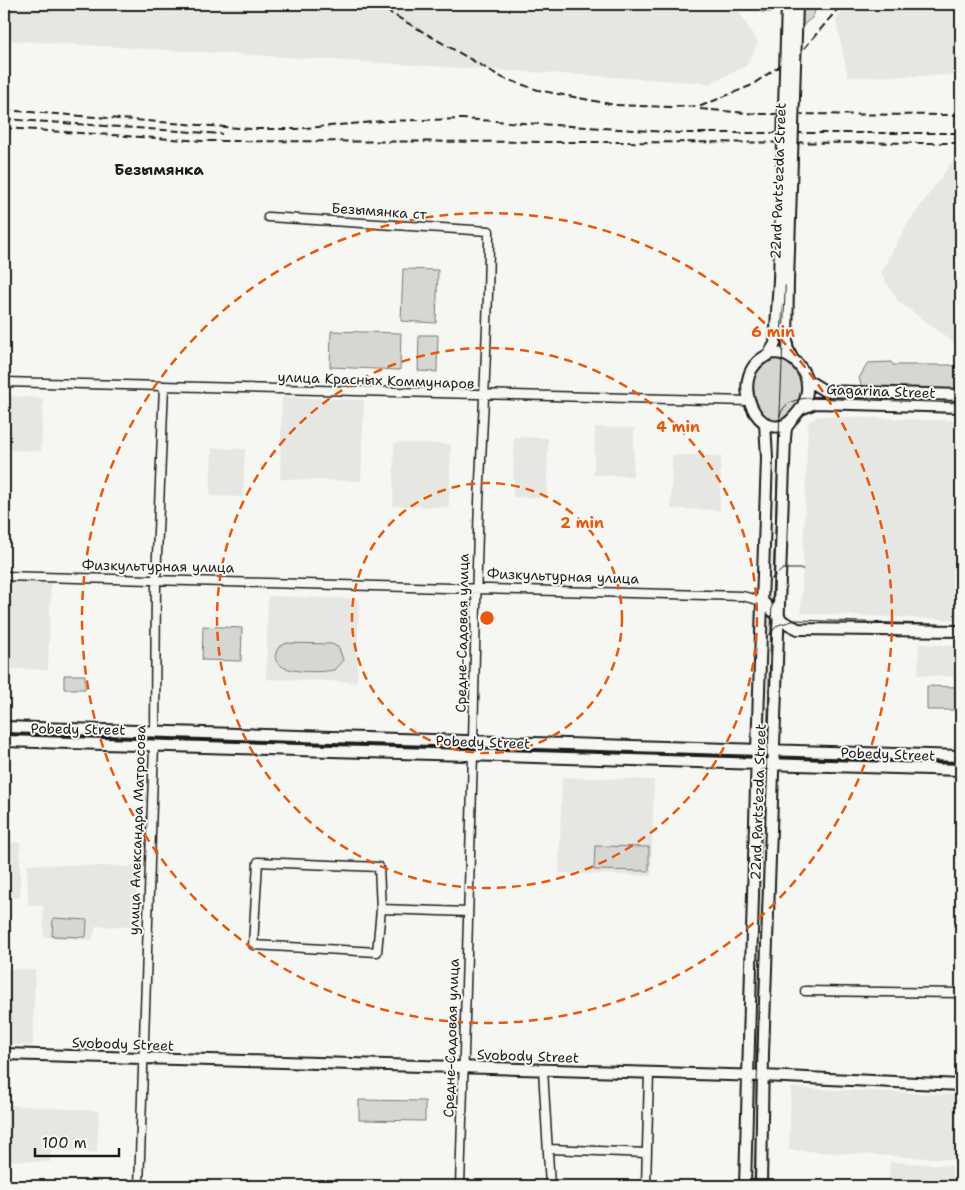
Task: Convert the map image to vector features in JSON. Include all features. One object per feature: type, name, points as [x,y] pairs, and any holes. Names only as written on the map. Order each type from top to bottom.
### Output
[{"type":"main road","name":"22nd Parts'ezda Street","points":[[787,4],[784,280],[787,347],[792,358]]},
{"type":"main road","name":"22nd Parts'ezda Street","points":[[768,355],[775,344],[784,280],[797,4]]},
{"type":"main road","points":[[779,353],[792,358],[807,380],[806,398],[801,410],[791,421],[778,425],[765,423],[755,414],[748,401],[747,384],[750,375],[762,358],[768,355],[779,353]]},
{"type":"main road","name":"Gagarina Street","points":[[807,380],[825,391],[961,395]]},
{"type":"main road","name":"Gagarina Street","points":[[801,410],[814,403],[961,407]]},
{"type":"main road","name":"22nd Parts'ezda Street","points":[[761,1186],[773,751],[785,438],[786,428],[791,421]]},
{"type":"main road","name":"22nd Parts'ezda Street","points":[[745,1186],[756,750],[767,458],[765,423]]},
{"type":"main road","points":[[762,601],[778,617],[798,629],[961,632]]},
{"type":"main road","name":"Pobedy Street","points":[[4,727],[961,756]]},
{"type":"main road","name":"улица Александра Матросова","points":[[154,745],[155,731]]},
{"type":"main road","name":"Pobedy Street","points":[[4,741],[961,770]]},
{"type":"main road","name":"Средне-Садовая улица","points":[[473,741],[473,755]]},
{"type":"main road","points":[[722,749],[730,757],[729,760],[722,763]]},
{"type":"main road","points":[[811,752],[804,755],[803,758],[812,765]]},
{"type":"main road","name":"Svobody Street","points":[[4,1054],[764,1076],[961,1085]]},
{"type":"street","name":"Безымянка ст","points":[[268,217],[489,231]]},
{"type":"street","name":"Средне-Садовая улица","points":[[473,741],[476,587],[485,395],[486,322],[489,297],[489,231]]},
{"type":"street","name":"улица Красных Коммунаров","points":[[4,382],[748,401]]},
{"type":"street","name":"улица Александра Матросова","points":[[155,731],[156,580],[164,386]]},
{"type":"street","name":"Физкультурная улица","points":[[4,576],[476,587],[742,596],[762,601]]},
{"type":"street","name":"улица Александра Матросова","points":[[139,1186],[154,745]]},
{"type":"street","name":"Средне-Садовая улица","points":[[460,1186],[473,755]]},
{"type":"street","points":[[258,862],[379,866],[381,909],[377,952],[253,945],[258,862]]},
{"type":"street","points":[[381,909],[468,912]]},
{"type":"street","points":[[805,990],[961,993]]},
{"type":"street","points":[[543,1070],[550,1149],[550,1186]]},
{"type":"street","points":[[646,1186],[649,1073]]},
{"type":"street","points":[[550,1149],[647,1153]]},
{"type":"shaded area","points":[[4,4],[734,4],[758,43],[746,66],[711,83],[4,40]]},
{"type":"shaded area","points":[[760,4],[772,4],[771,12],[761,12]]},
{"type":"shaded area","points":[[801,4],[817,4],[813,17],[801,27]]},
{"type":"shaded area","points":[[847,4],[961,4],[961,75],[848,77],[836,21]]},
{"type":"shaded area","points":[[961,153],[961,348],[898,301],[881,273],[906,226],[958,154]]},
{"type":"shaded area","points":[[403,269],[438,270],[436,323],[401,321]]},
{"type":"shaded area","points":[[331,331],[401,333],[400,370],[330,367]]},
{"type":"shaded area","points":[[419,335],[438,335],[437,372],[418,371]]},
{"type":"shaded area","points":[[773,357],[788,361],[797,369],[801,379],[801,392],[798,403],[792,413],[783,420],[773,421],[758,411],[752,395],[756,372]]},
{"type":"shaded area","points":[[891,362],[893,365],[950,365],[961,368],[961,392],[862,388],[859,378],[868,363]]},
{"type":"shaded area","points":[[4,396],[43,398],[41,451],[4,450]]},
{"type":"shaded area","points":[[282,397],[364,400],[361,481],[280,479]]},
{"type":"shaded area","points":[[818,416],[961,421],[961,620],[801,613],[808,423]]},
{"type":"shaded area","points":[[595,427],[634,428],[633,476],[594,475]]},
{"type":"shaded area","points":[[514,437],[548,438],[547,498],[513,497]]},
{"type":"shaded area","points":[[394,443],[451,444],[449,507],[393,506]]},
{"type":"shaded area","points":[[212,448],[245,449],[243,497],[210,496]]},
{"type":"shaded area","points":[[672,455],[721,456],[720,510],[671,509]]},
{"type":"shaded area","points":[[4,580],[51,582],[48,670],[4,668]]},
{"type":"shaded area","points":[[268,596],[359,599],[357,682],[266,679]]},
{"type":"shaded area","points":[[203,626],[242,628],[241,661],[202,660]]},
{"type":"shaded area","points":[[287,643],[332,644],[339,648],[343,660],[334,670],[327,671],[294,670],[284,667],[277,663],[275,656],[279,647]]},
{"type":"shaded area","points":[[919,644],[961,646],[961,677],[918,675]]},
{"type":"shaded area","points":[[64,675],[85,675],[85,689],[64,689]]},
{"type":"shaded area","points":[[927,686],[957,687],[957,710],[927,710]]},
{"type":"shaded area","points":[[4,733],[139,736],[139,739],[4,735]]},
{"type":"shaded area","points":[[483,747],[723,754],[724,756],[483,750]]},
{"type":"shaded area","points":[[808,757],[961,761],[961,765],[808,761]]},
{"type":"shaded area","points":[[562,777],[654,780],[651,876],[559,873]]},
{"type":"shaded area","points":[[4,842],[20,843],[20,898],[4,897]]},
{"type":"shaded area","points":[[595,846],[649,847],[649,871],[594,870]]},
{"type":"shaded area","points":[[27,864],[138,867],[136,927],[96,926],[92,940],[44,937],[43,906],[28,905]]},
{"type":"shaded area","points":[[53,918],[87,920],[86,937],[52,936]]},
{"type":"shaded area","points":[[4,952],[8,952],[8,969],[35,970],[33,1045],[4,1045]]},
{"type":"shaded area","points":[[791,1088],[961,1095],[961,1160],[789,1150]]},
{"type":"shaded area","points":[[359,1100],[425,1101],[425,1121],[359,1120]]},
{"type":"shaded area","points":[[4,1105],[99,1111],[97,1153],[51,1150],[50,1162],[4,1160]]},
{"type":"shaded area","points":[[890,1162],[959,1166],[958,1186],[888,1186]]},
{"type":"tram line","points":[[754,1186],[770,650],[791,150],[793,4]]},
{"type":"tram line","points":[[780,416],[786,405],[806,398],[961,403]]},
{"type":"tram line","points":[[771,579],[783,569],[803,569]]},
{"type":"tram line","points":[[769,635],[778,625],[796,620],[961,625]]},
{"type":"railway","points":[[375,4],[503,78],[538,90],[615,105],[670,107],[701,106],[750,86],[802,51],[842,4]]},
{"type":"railway","points":[[700,109],[758,114],[961,115]]},
{"type":"railway","points":[[4,110],[251,129],[296,129],[384,121],[462,119],[680,133],[961,133]]},
{"type":"railway","points":[[4,119],[222,134]]},
{"type":"railway","points":[[4,128],[202,141],[961,143]]},
{"type":"district","name":"Безымянка","points":[[159,170]]}]
